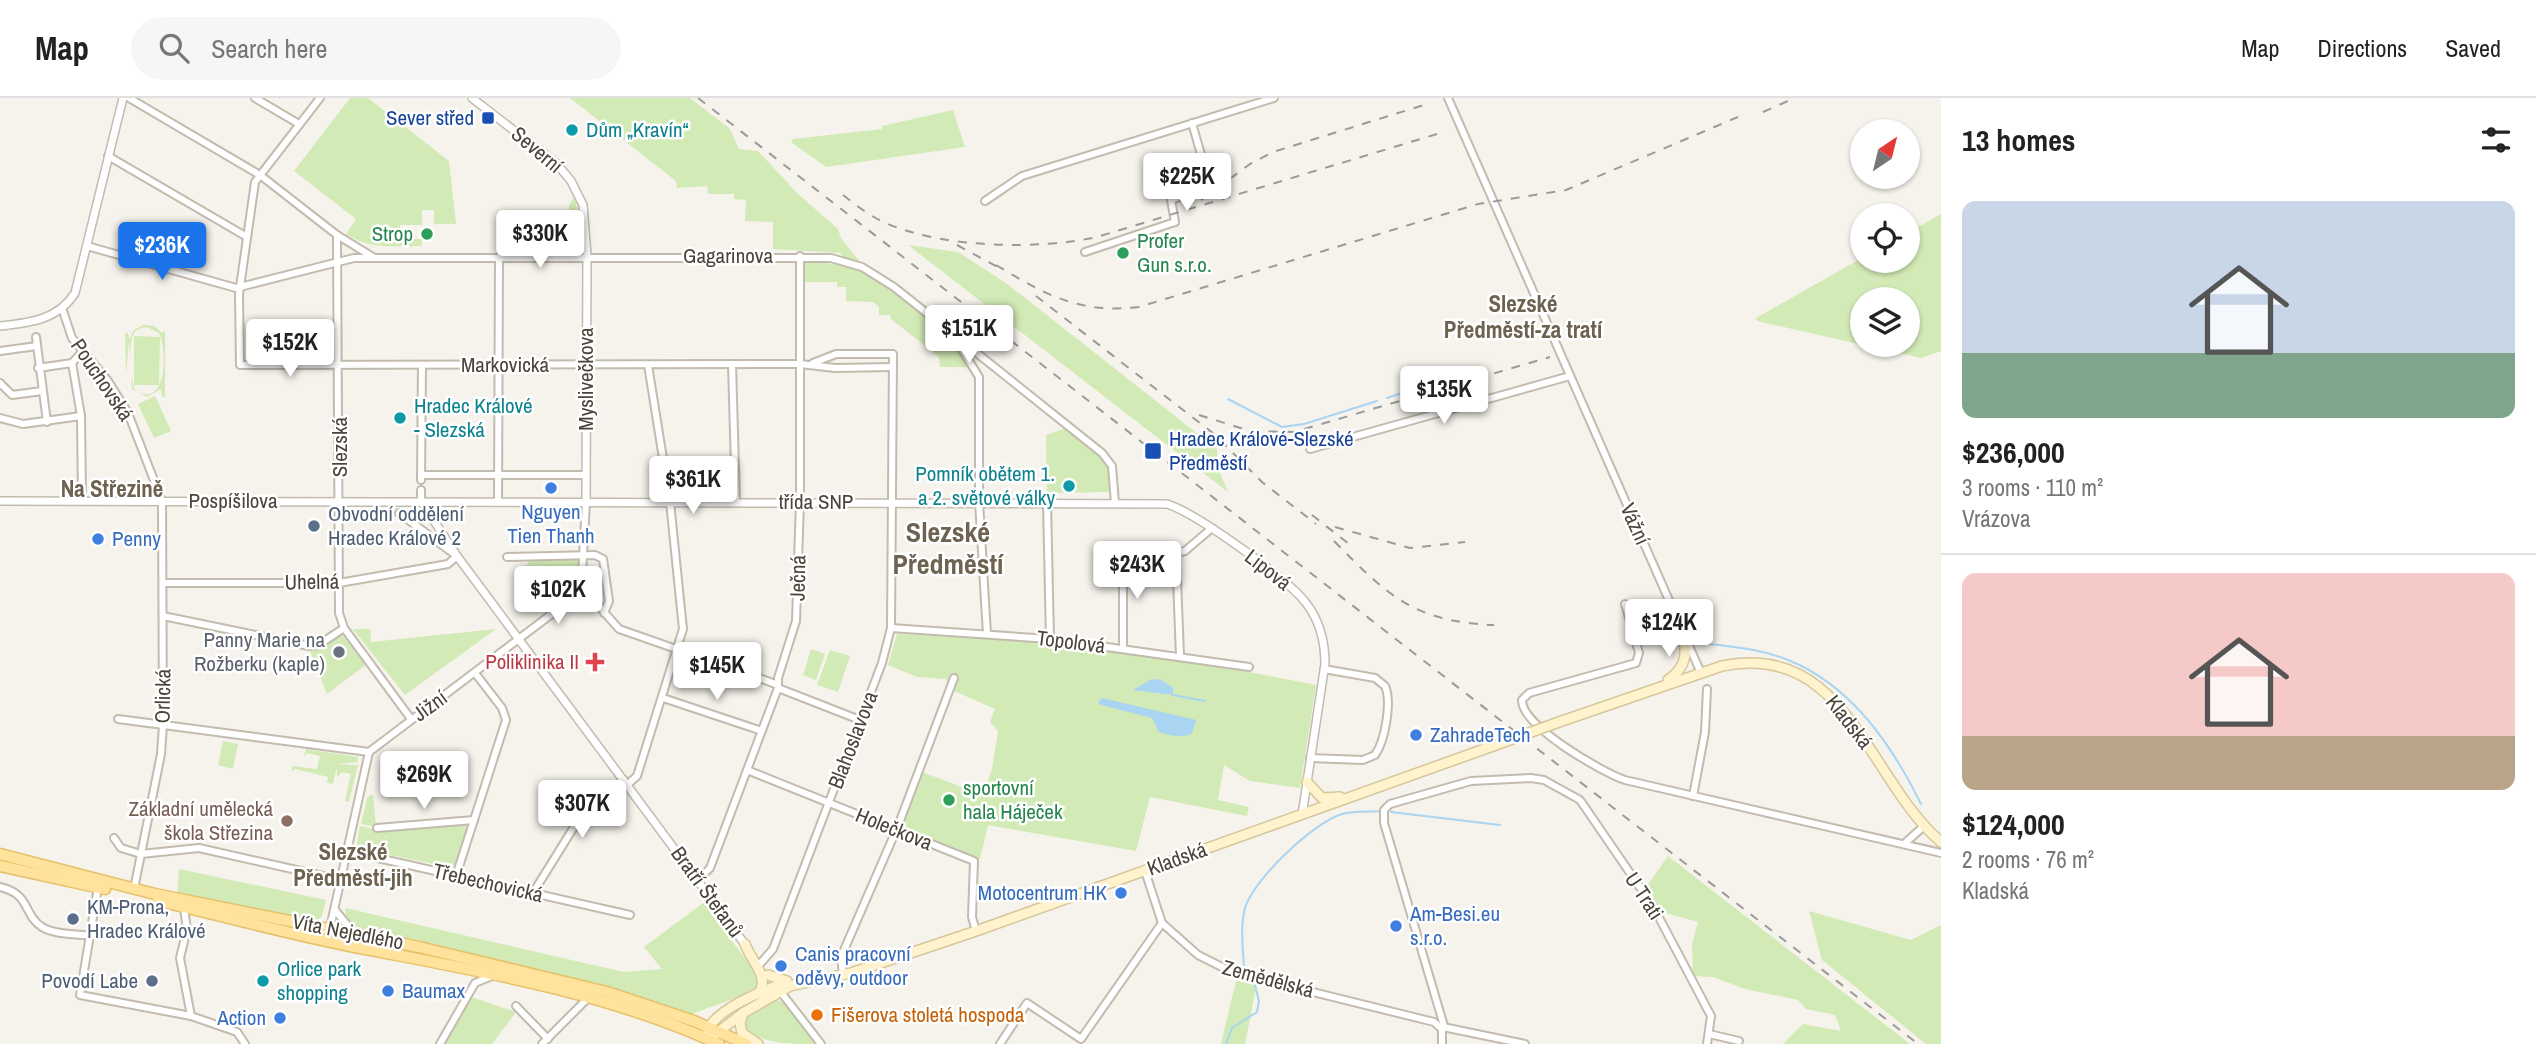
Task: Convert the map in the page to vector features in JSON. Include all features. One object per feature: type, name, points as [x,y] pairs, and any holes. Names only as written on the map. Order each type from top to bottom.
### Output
[{"type":"main road","points":[[1658,687],[1677,674],[1684,663],[1683,633]]},
{"type":"main road","name":"Kladská","points":[[717,1027],[743,1013],[789,981],[844,975],[976,931],[1658,687],[1732,664],[1754,663],[1786,669],[1814,683],[1844,711],[1924,826],[1941,842]]},
{"type":"main road","points":[[1307,782],[1315,794],[1325,799],[1363,793]]},
{"type":"main road","name":"Víta Nejedlého","points":[[0,854],[134,889],[330,928],[607,992],[717,1027]]},
{"type":"main road","name":"Víta Nejedlého","points":[[0,866],[337,943],[589,996],[712,1043]]},
{"type":"main road","points":[[745,944],[763,976],[764,984],[759,994]]},
{"type":"main road","points":[[768,975],[789,981]]},
{"type":"main road","name":"Kladská","points":[[712,1043],[717,1017],[759,994],[809,980]]},
{"type":"main road","points":[[743,1013],[741,1030],[747,1038],[758,1044]]},
{"type":"main road","points":[[717,1027],[746,1044]]},
{"type":"street","points":[[0,326],[42,320],[62,309],[77,290],[123,98]]},
{"type":"street","points":[[129,98],[260,175],[337,235],[375,257]]},
{"type":"street","points":[[255,98],[299,124]]},
{"type":"street","points":[[87,246],[240,288],[255,182],[320,98]]},
{"type":"street","name":"Severní","points":[[472,98],[549,158],[571,180],[584,213],[587,256]]},
{"type":"street","points":[[985,201],[1022,176],[1274,98]]},
{"type":"street","name":"Vážní","points":[[1448,98],[1701,673]]},
{"type":"street","points":[[1085,252],[1175,222],[1171,200],[1210,186],[1192,123]]},
{"type":"street","points":[[108,156],[247,237]]},
{"type":"street","name":"Slezská","points":[[337,235],[340,613],[344,628],[411,719]]},
{"type":"street","name":"Myslivečkova","points":[[586,502],[587,256]]},
{"type":"street","name":"Ječná","points":[[698,880],[710,868],[762,731],[778,687],[796,621],[800,502],[800,256]]},
{"type":"street","name":"Gagarinova","points":[[240,288],[338,260],[375,257],[825,257],[862,267],[894,287],[1107,457],[1112,470],[1115,503]]},
{"type":"street","points":[[498,502],[499,257]]},
{"type":"street","name":"Markovická","points":[[240,288],[240,365],[812,364],[841,368],[893,367],[893,354],[840,354],[812,364]]},
{"type":"street","name":"Pouchovská","points":[[62,309],[72,338],[108,381],[128,414],[162,501]]},
{"type":"street","points":[[953,335],[979,377],[979,502],[988,634]]},
{"type":"street","points":[[36,337],[47,422]]},
{"type":"street","points":[[0,351],[37,346]]},
{"type":"street","points":[[38,368],[72,363],[82,353]]},
{"type":"street","points":[[840,354],[837,361],[841,368]]},
{"type":"street","points":[[72,363],[81,416],[82,501]]},
{"type":"street","points":[[533,893],[582,814],[637,776],[679,650],[683,629],[670,502],[648,365]]},
{"type":"street","points":[[732,365],[736,502]]},
{"type":"street","points":[[422,366],[421,478],[586,475]]},
{"type":"street","name":"Blahoslavova","points":[[760,964],[773,949],[886,651],[891,628],[893,367]]},
{"type":"street","points":[[1310,449],[1570,376]]},
{"type":"street","points":[[0,383],[12,396],[42,391]]},
{"type":"street","points":[[0,418],[23,424],[81,416]]},
{"type":"street","points":[[421,490],[421,501]]},
{"type":"street","name":"Pospíšilova","points":[[0,501],[340,501]]},
{"type":"street","name":"Orlická","points":[[134,889],[161,754],[162,501]]},
{"type":"street","name":"třída SNP","points":[[340,501],[1167,504]]},
{"type":"street","name":"Bratří Štefanů","points":[[421,501],[457,556],[821,1044]]},
{"type":"street","points":[[586,502],[581,592],[619,629],[679,650]]},
{"type":"street","points":[[1047,502],[1050,639]]},
{"type":"street","name":"Lipová","points":[[1167,504],[1212,528],[1307,603],[1321,631],[1324,669],[1301,815]]},
{"type":"street","points":[[399,513],[457,556]]},
{"type":"street","points":[[1098,553],[1176,553],[1185,551],[1212,528]]},
{"type":"street","points":[[1176,553],[1180,656]]},
{"type":"street","points":[[1123,554],[1123,649]]},
{"type":"street","name":"Uhelná","points":[[163,583],[339,583],[448,564],[457,556]]},
{"type":"street","points":[[507,557],[585,556],[603,559],[609,601],[604,613]]},
{"type":"street","name":"Jižní","points":[[369,752],[581,592]]},
{"type":"street","points":[[1625,604],[1639,653],[1636,663],[1529,693],[1522,704],[1530,718],[1601,770],[1625,780],[1941,853]]},
{"type":"street","points":[[163,616],[309,646],[320,644],[344,628]]},
{"type":"street","name":"Topolová","points":[[891,628],[1050,639],[1250,667]]},
{"type":"street","points":[[727,666],[860,720]]},
{"type":"street","points":[[1310,758],[1363,760],[1375,755],[1381,745],[1388,697],[1385,685],[1380,680],[1324,669]]},
{"type":"street","points":[[456,876],[506,720],[502,708],[475,673]]},
{"type":"street","points":[[844,975],[841,957],[954,678]]},
{"type":"street","points":[[1693,796],[1705,732],[1707,689]]},
{"type":"street","points":[[663,698],[762,731]]},
{"type":"street","points":[[118,719],[369,752],[330,928]]},
{"type":"street","name":"Holečkova","points":[[747,770],[976,862],[972,917],[976,931]]},
{"type":"street","name":"U Trati","points":[[1442,1026],[1384,822],[1386,807],[1471,781],[1544,780],[1585,805],[1595,825],[1654,908],[1711,1016],[1709,1034]]},
{"type":"street","points":[[377,828],[474,820]]},
{"type":"street","points":[[1904,844],[1924,826]]},
{"type":"street","points":[[114,838],[121,848],[141,854],[200,848],[341,880]]},
{"type":"street","name":"Třebechovická","points":[[347,851],[630,915]]},
{"type":"street","points":[[1000,1044],[1027,1003],[1081,1039],[1162,923],[1145,871]]},
{"type":"street","points":[[0,887],[19,894],[35,921],[47,930],[92,936]]},
{"type":"street","points":[[98,887],[92,936],[80,995],[191,1016],[237,1032],[245,1044]]},
{"type":"street","points":[[184,908],[187,926],[180,958],[191,1016]]},
{"type":"street","points":[[334,908],[342,922],[356,934]]},
{"type":"street","name":"Zemědělská","points":[[1162,923],[1198,955],[1232,972],[1442,1026],[1525,1044]]},
{"type":"street","points":[[440,1044],[475,983],[489,976],[506,977]]},
{"type":"street","points":[[516,1006],[545,1041],[585,1001]]},
{"type":"street","points":[[1441,1044],[1442,1026]]},
{"type":"street","points":[[1707,1044],[1709,1034],[1739,1041]]},
{"type":"green space","points":[[350,98],[368,98],[449,161],[456,224],[434,224],[434,210],[422,210],[422,225],[400,225],[400,238],[422,239],[422,246],[373,245],[346,234],[356,219],[294,171]]},
{"type":"green space","points":[[570,98],[690,98],[730,129],[739,149],[758,151],[797,193],[838,229],[841,238],[860,262],[842,258],[841,253],[773,249],[773,222],[745,221],[746,200],[734,199],[734,194],[708,194],[707,186],[677,188],[676,181]]},
{"type":"green space","points":[[953,110],[965,147],[826,167],[791,142],[793,139],[882,129],[882,126]]},
{"type":"green space","points":[[574,196],[583,230],[577,236],[569,231],[569,206]]},
{"type":"green space","points":[[1941,214],[1941,351],[1921,358],[1917,357],[1920,357],[1920,287],[1850,287],[1850,342],[1757,321],[1756,318],[1850,265],[1850,273],[1920,273],[1920,226]]},
{"type":"green space","points":[[908,245],[958,252],[1006,283],[1217,449],[1217,466],[1228,492]]},
{"type":"green space","points":[[809,260],[861,269],[886,285],[948,335],[969,367],[940,367],[939,357],[891,319],[890,315],[879,315],[879,307],[873,302],[846,301],[846,287],[837,287],[837,282],[802,282],[803,265]]},
{"type":"green space","points":[[143,325],[154,326],[162,333],[165,330],[165,397],[162,397],[161,389],[147,397],[132,389],[131,366],[136,391],[147,394],[154,392],[159,385],[164,363],[159,333],[147,327],[141,328],[134,333],[131,340],[130,363],[129,341],[126,375],[125,333],[128,333],[129,339],[134,330]]},
{"type":"green space","points":[[134,336],[160,337],[159,385],[134,385]]},
{"type":"green space","points":[[155,396],[171,431],[154,438],[138,404]]},
{"type":"green space","points":[[1066,428],[1108,464],[1110,492],[1047,493],[1046,435]]},
{"type":"green space","points":[[530,560],[578,560],[574,586],[545,611],[519,576]]},
{"type":"green space","points":[[353,629],[370,629],[371,642],[496,629],[405,695]]},
{"type":"green space","points":[[897,634],[1055,642],[1213,665],[1316,685],[1300,788],[1250,781],[1224,765],[1218,800],[1249,807],[1247,816],[1150,797],[1136,851],[988,825],[980,859],[902,829],[922,772],[983,795],[992,769],[998,731],[990,722],[995,709],[954,691],[946,679],[917,677],[888,665]]},
{"type":"green space","points":[[342,635],[367,664],[327,694],[309,648],[320,647]]},
{"type":"green space","points":[[811,649],[825,654],[816,680],[803,675]]},
{"type":"green space","points":[[830,650],[850,656],[838,692],[817,685]]},
{"type":"green space","points":[[223,741],[238,744],[233,769],[218,765]]},
{"type":"green space","points":[[306,749],[358,757],[358,762],[336,764],[358,765],[349,802],[345,801],[351,774],[341,772],[337,778],[337,767],[333,784],[327,783],[328,777],[295,769],[291,772],[293,766],[317,769],[320,756],[307,753],[304,757]]},
{"type":"green space","points":[[370,795],[373,795],[376,827],[361,824]]},
{"type":"green space","points":[[464,825],[469,830],[458,865],[454,864],[453,868],[356,848],[360,826],[374,829],[375,832]]},
{"type":"green space","points":[[1668,856],[1910,1044],[1783,1044],[1803,1024],[1841,1031],[1835,1015],[1806,1009],[1798,1000],[1745,989],[1713,977],[1693,976],[1692,944],[1698,922],[1662,912],[1647,886]]},
{"type":"green space","points":[[179,869],[326,900],[322,916],[316,922],[177,895]]},
{"type":"green space","points":[[703,903],[761,979],[760,989],[689,1015],[352,926],[347,921],[345,908],[624,972],[662,969],[644,947]]},
{"type":"green space","points":[[1809,911],[1911,940],[1941,925],[1941,1044],[1926,1044],[1822,960]]},
{"type":"green space","points":[[1236,981],[1257,983],[1245,1044],[1221,1044]]},
{"type":"green space","points":[[471,997],[516,1012],[492,1044],[444,1044]]},
{"type":"green space","points":[[778,1000],[784,1003],[816,1044],[768,1040],[743,1028],[744,1017]]},
{"type":"water","points":[[1160,679],[1173,688],[1173,695],[1133,690],[1150,680]]},
{"type":"water","points":[[1102,698],[1196,720],[1192,733],[1180,736],[1159,732],[1152,718],[1101,705],[1098,703]]},
{"type":"waterway","points":[[1387,398],[1408,391]]},
{"type":"waterway","points":[[1228,399],[1282,427],[1304,424],[1377,401]]},
{"type":"waterway","points":[[1703,643],[1778,656],[1811,671],[1831,685],[1850,701],[1883,739],[1921,804]]},
{"type":"waterway","points":[[1173,695],[1205,701]]},
{"type":"waterway","points":[[1244,968],[1243,915],[1250,896],[1272,868],[1301,840],[1330,819],[1347,813],[1381,811]]},
{"type":"waterway","points":[[1391,812],[1500,825]]},
{"type":"waterway","points":[[1226,1044],[1232,1028],[1257,1012],[1259,1001],[1254,981]]},
{"type":"railway","points":[[698,98],[1918,1044]]},
{"type":"railway","points":[[1763,112],[1795,98]]},
{"type":"railway","points":[[1201,200],[1250,164],[1273,152],[1427,104]]},
{"type":"railway","points":[[996,265],[1047,293],[1081,305],[1098,308],[1139,307],[1478,204],[1566,190],[1738,117]]},
{"type":"railway","points":[[843,195],[888,224],[936,238],[992,244],[1048,244],[1097,237],[1437,134]]},
{"type":"railway","points":[[957,245],[1003,270]]},
{"type":"railway","points":[[1036,296],[1214,434],[1262,482],[1316,524]]},
{"type":"railway","points":[[1199,415],[1250,431],[1294,432],[1550,357]]},
{"type":"railway","points":[[1312,515],[1349,544]]},
{"type":"railway","points":[[1335,527],[1410,548],[1465,542]]},
{"type":"railway","points":[[1334,541],[1387,591],[1404,602],[1443,618],[1494,625]]},
{"type":"place","name":"Sever střed","points":[[488,118]]},
{"type":"place","name":"Dům „Kravín“","points":[[572,130]]},
{"type":"place","name":"Strop","points":[[427,234]]},
{"type":"place","name":"Profer Gun s.r.o.","points":[[1123,253]]},
{"type":"place","name":"Hradec Králové - Slezská","points":[[400,418]]},
{"type":"place","name":"Hradec Králové-Slezské Předměstí","points":[[1153,451]]},
{"type":"place","name":"Pomník obětem 1. a 2. světové války","points":[[1069,486]]},
{"type":"place","name":"Nguyen Tien Thanh","points":[[551,488]]},
{"type":"place","name":"Obvodní oddělení Hradec Králové 2","points":[[314,526]]},
{"type":"place","name":"Penny","points":[[98,539]]},
{"type":"place","name":"Panny Marie na Rožberku (kaple)","points":[[339,652]]},
{"type":"place","name":"Poliklinika II","points":[[595,662]]},
{"type":"place","name":"ZahradeTech","points":[[1416,735]]},
{"type":"place","name":"sportovní hala Háječek","points":[[949,800]]},
{"type":"place","name":"Základní umělecká škola Střezina","points":[[287,821]]},
{"type":"place","name":"Motocentrum HK","points":[[1121,893]]},
{"type":"place","name":"KM-Prona, Hradec Králové","points":[[73,919]]},
{"type":"place","name":"Am-Besi.eu s.r.o.","points":[[1396,926]]},
{"type":"place","name":"Canis pracovní oděvy, outdoor","points":[[781,966]]},
{"type":"place","name":"Povodí Labe","points":[[152,981]]},
{"type":"place","name":"Orlice park shopping","points":[[263,981]]},
{"type":"place","name":"Baumax","points":[[388,991]]},
{"type":"place","name":"Fišerova stoletá hospoda","points":[[817,1015]]},
{"type":"place","name":"Action","points":[[280,1018]]},
{"type":"district","name":"Slezské Předměstí-za tratí","points":[[1523,317]]},
{"type":"district","name":"Na Střezině","points":[[112,489]]},
{"type":"district","name":"Slezské Předměstí","points":[[948,548]]},
{"type":"district","name":"Slezské Předměstí-jih","points":[[353,865]]}]
